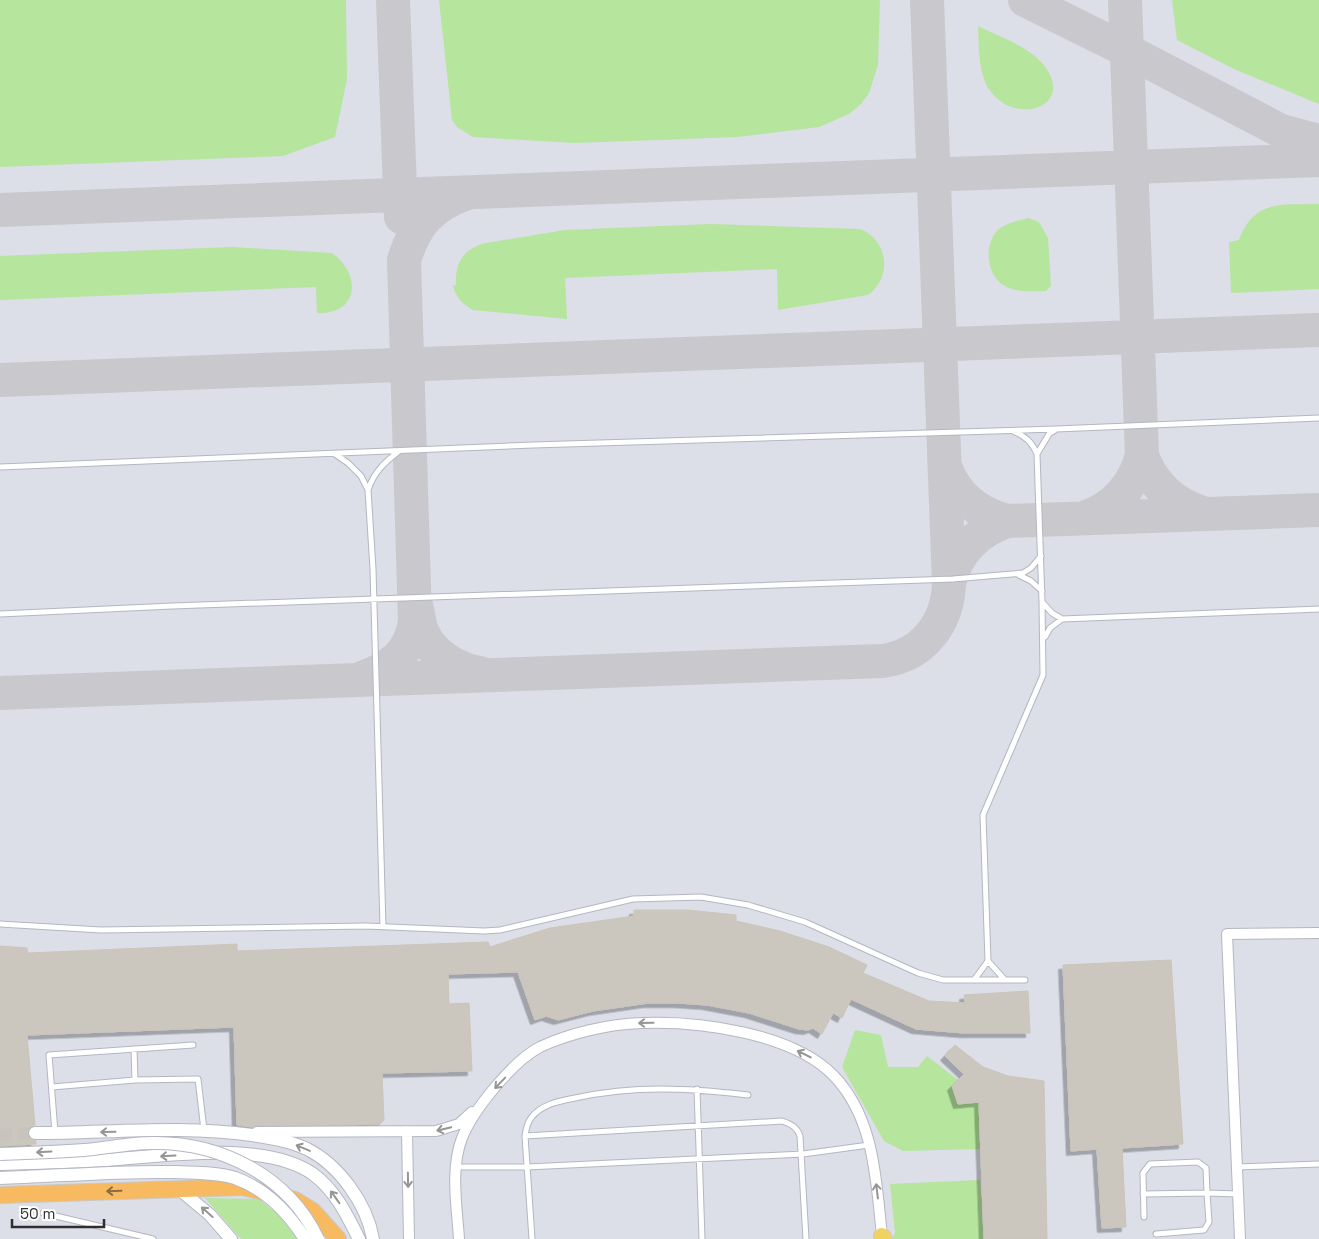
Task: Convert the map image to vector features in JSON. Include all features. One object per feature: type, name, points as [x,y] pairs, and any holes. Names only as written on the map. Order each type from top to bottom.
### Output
[{"type":"highway","points":[[0,1194],[243,1187],[274,1193],[295,1200],[313,1212],[338,1239]]},
{"type":"street","points":[[1240,1239],[1227,934],[1319,933]]},
{"type":"street","points":[[231,1132],[407,1131],[449,1128],[467,1118],[516,1066],[538,1048],[602,1028],[641,1023],[686,1024],[763,1039],[808,1055],[835,1076],[856,1108],[868,1134],[882,1238]]},
{"type":"street","points":[[459,1239],[456,1167],[461,1139],[483,1101]]},
{"type":"street","points":[[35,1133],[204,1130],[279,1139],[308,1149],[328,1163],[347,1184],[362,1208],[371,1228],[373,1239]]},
{"type":"street","points":[[407,1131],[409,1239]]},
{"type":"street","points":[[0,1154],[83,1150],[152,1143],[182,1145],[213,1152],[242,1163],[272,1180],[296,1203],[318,1239]]},
{"type":"street","points":[[0,1164],[207,1154],[264,1156],[292,1163],[313,1174],[330,1190],[346,1212],[359,1239]]},
{"type":"street","points":[[0,1178],[148,1172],[205,1173],[234,1178],[256,1188],[276,1202],[295,1222],[305,1239]]},
{"type":"street","points":[[179,1189],[210,1214],[231,1239]]},
{"type":"lane","points":[[0,467],[1319,418]]},
{"type":"lane","points":[[1037,454],[1049,434],[1056,429]]},
{"type":"lane","points":[[974,980],[988,961],[983,815],[1043,675],[1044,638],[1037,454],[1032,444],[1023,435],[1010,430]]},
{"type":"lane","points":[[383,927],[368,490],[373,476],[381,465],[399,451]]},
{"type":"lane","points":[[334,454],[348,463],[361,476],[368,490]]},
{"type":"lane","points":[[0,614],[953,579],[1023,573],[1032,568],[1040,556]]},
{"type":"lane","points":[[1016,574],[1031,581],[1042,591]]},
{"type":"lane","points":[[1042,602],[1052,613],[1062,619],[1319,609]]},
{"type":"lane","points":[[1044,638],[1050,628],[1062,619]]},
{"type":"lane","points":[[0,924],[101,930],[383,927],[500,930],[633,899],[701,897],[748,905],[805,922],[918,973],[943,980],[1025,980]]},
{"type":"lane","points":[[988,961],[1006,980]]},
{"type":"lane","points":[[55,1133],[49,1054],[193,1045]]},
{"type":"lane","points":[[134,1049],[135,1080]]},
{"type":"lane","points":[[52,1087],[135,1080],[198,1079],[204,1130]]},
{"type":"lane","points":[[532,1239],[525,1136],[526,1126],[538,1111],[563,1100],[610,1090],[640,1088],[697,1089],[748,1095]]},
{"type":"lane","points":[[697,1089],[702,1239]]},
{"type":"lane","points":[[525,1136],[788,1123],[798,1130],[802,1154],[806,1239]]},
{"type":"lane","points":[[456,1167],[527,1166],[802,1154],[870,1145]]},
{"type":"lane","points":[[1144,1217],[1143,1173],[1147,1165],[1198,1162],[1206,1168],[1210,1222],[1204,1230],[1156,1234]]},
{"type":"lane","points":[[1237,1167],[1319,1164]]},
{"type":"lane","points":[[1143,1194],[1238,1194]]},
{"type":"lane","points":[[43,1213],[153,1239]]},
{"type":"shaded area","points":[[0,0],[1319,0],[1319,1239],[0,1239]]},
{"type":"green space","points":[[0,0],[346,0],[347,79],[335,137],[283,156],[0,167]]},
{"type":"green space","points":[[439,0],[880,0],[878,65],[869,93],[861,104],[849,114],[819,127],[737,137],[574,143],[473,137],[457,127],[452,120]]},
{"type":"green space","points":[[1172,0],[1319,0],[1319,104],[1234,69],[1177,40]]},
{"type":"green space","points":[[978,26],[1028,51],[1041,62],[1051,77],[1053,90],[1048,101],[1038,107],[1026,109],[1012,107],[998,99],[987,86],[982,72],[979,57]]},
{"type":"green space","points":[[1319,204],[1319,289],[1231,293],[1229,242],[1239,240],[1245,227],[1253,217],[1261,211],[1281,205]]},
{"type":"green space","points":[[1028,218],[1039,222],[1048,238],[1051,286],[1046,291],[1015,290],[1005,286],[994,275],[989,259],[991,242],[999,229],[1013,222]]},
{"type":"green space","points":[[711,224],[860,229],[870,234],[882,250],[884,270],[876,288],[868,295],[778,310],[777,269],[565,278],[567,319],[473,310],[460,300],[453,286],[456,285],[457,270],[462,258],[471,249],[486,243],[565,230]]},
{"type":"green space","points":[[232,247],[332,253],[342,262],[348,272],[352,282],[352,292],[348,300],[341,307],[331,312],[317,313],[316,287],[0,300],[0,256]]},
{"type":"green space","points":[[855,1030],[881,1035],[888,1067],[918,1067],[927,1056],[958,1080],[958,1103],[979,1102],[980,1149],[903,1151],[884,1141],[842,1067]]},
{"type":"green space","points":[[980,1180],[984,1239],[892,1239],[895,1232],[890,1184]]},
{"type":"green space","points":[[205,1198],[259,1199],[280,1216],[297,1239],[241,1239]]},
{"type":"building","points":[[634,910],[688,910],[736,915],[736,921],[780,931],[829,947],[867,965],[863,973],[929,1001],[965,1003],[964,995],[1028,991],[1030,1033],[964,1033],[916,1029],[851,999],[842,1018],[833,1013],[822,1034],[813,1028],[808,1030],[799,1029],[749,1013],[707,1005],[678,1003],[648,1003],[593,1011],[558,1020],[546,1016],[535,1020],[518,972],[448,974],[449,1004],[469,1003],[472,1071],[382,1073],[384,1120],[380,1124],[253,1127],[237,1125],[234,1027],[27,1035],[35,1125],[28,1129],[27,1134],[31,1140],[36,1141],[36,1144],[0,1146],[0,946],[27,948],[28,953],[237,944],[237,951],[488,942],[490,947],[550,928],[634,916]]},
{"type":"building","points":[[1171,960],[1183,1144],[1122,1148],[1126,1227],[1102,1228],[1097,1149],[1071,1151],[1063,965]]},
{"type":"building","points":[[955,1045],[983,1067],[1008,1076],[1044,1081],[1047,1239],[984,1239],[979,1102],[958,1104],[952,1086],[964,1074],[945,1056]]},
{"type":"taxiway","points":[[393,0],[401,217]]},
{"type":"taxiway","points":[[0,693],[882,661],[897,658],[921,645],[938,624],[944,611],[948,598],[949,583],[927,0]]},
{"type":"taxiway","points":[[1025,0],[1281,131],[1319,141]]},
{"type":"taxiway","points":[[1084,518],[1095,514],[1121,495],[1128,487],[1142,456],[1125,0]]},
{"type":"taxiway","points":[[0,210],[1319,160]]},
{"type":"taxiway","points":[[362,678],[382,669],[398,657],[409,641],[415,620],[404,260],[413,236],[426,218],[434,210],[454,198],[467,193]]},
{"type":"taxiway","points":[[0,380],[1319,330]]},
{"type":"taxiway","points":[[1142,456],[1152,476],[1165,492],[1182,504],[1203,513]]},
{"type":"taxiway","points":[[945,466],[961,494],[977,508],[996,518],[1007,521],[1319,510]]},
{"type":"taxiway","points":[[949,583],[957,562],[969,545],[986,531],[1007,521]]},
{"type":"taxiway","points":[[416,605],[422,631],[432,647],[446,660],[480,673]]},
{"type":"tunnel","points":[[0,1135],[35,1133]]}]
